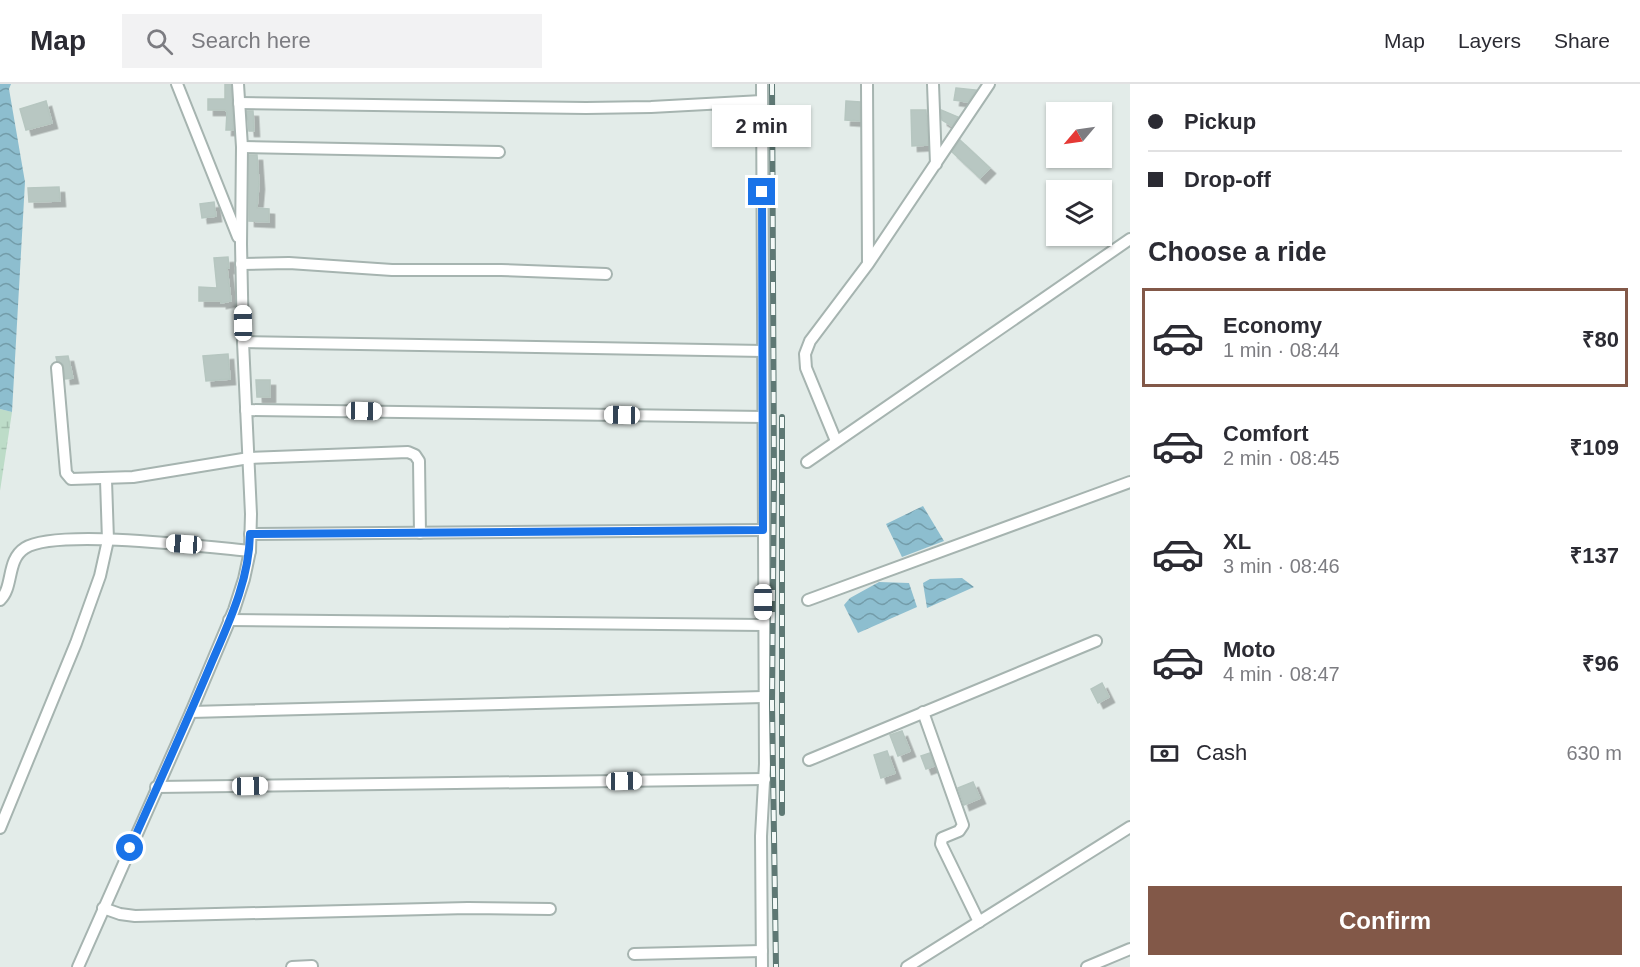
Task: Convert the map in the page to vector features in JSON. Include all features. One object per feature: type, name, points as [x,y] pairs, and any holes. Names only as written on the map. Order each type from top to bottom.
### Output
[{"type":"street","points":[[177,84],[241,244]]},
{"type":"street","points":[[81,967],[103,908],[191,712],[229,620],[244,579],[250,551],[249,458],[241,264],[242,147],[238,84]]},
{"type":"street","points":[[762,84],[765,779],[761,836],[762,967]]},
{"type":"street","points":[[867,84],[868,264]]},
{"type":"street","points":[[933,84],[936,164]]},
{"type":"street","points":[[836,441],[806,368],[805,354],[810,341],[868,264],[989,84]]},
{"type":"street","points":[[239,103],[586,108],[762,101]]},
{"type":"street","points":[[242,147],[499,152]]},
{"type":"street","points":[[807,462],[1130,239]]},
{"type":"street","points":[[241,264],[289,263],[392,270],[501,270],[606,274]]},
{"type":"street","points":[[243,342],[763,351]]},
{"type":"street","points":[[57,368],[66,473],[71,479],[106,480],[133,477],[249,458],[408,452],[415,455],[419,461],[420,533]]},
{"type":"street","points":[[246,410],[763,417]]},
{"type":"street","points":[[0,828],[76,644],[100,576],[108,540],[106,480]]},
{"type":"street","points":[[808,600],[1130,482]]},
{"type":"street","points":[[250,534],[763,530]]},
{"type":"street","points":[[0,600],[6,594],[16,557],[24,549],[36,543],[108,540],[250,551]]},
{"type":"street","points":[[229,620],[763,625]]},
{"type":"street","points":[[809,760],[1096,641]]},
{"type":"street","points":[[191,712],[763,697]]},
{"type":"street","points":[[923,712],[963,825],[959,831],[942,838],[941,844],[979,922]]},
{"type":"street","points":[[156,787],[765,779]]},
{"type":"street","points":[[907,967],[1130,827]]},
{"type":"street","points":[[103,908],[135,916],[468,908],[550,909]]},
{"type":"street","points":[[1087,967],[1130,949]]},
{"type":"street","points":[[634,954],[762,951]]},
{"type":"street","points":[[292,967],[312,966]]},
{"type":"green space","points":[[0,409],[12,412],[0,491]]},
{"type":"water","points":[[0,84],[11,84],[9,89],[25,182],[12,412],[0,409]]},
{"type":"water","points":[[923,506],[944,541],[902,557],[886,524]]},
{"type":"water","points":[[962,578],[974,587],[927,608],[923,583],[930,579]]},
{"type":"water","points":[[879,582],[909,583],[917,607],[858,633],[844,605],[850,598]]},
{"type":"building","points":[[225,84],[231,84],[233,130],[226,130],[227,112],[225,110],[208,110],[208,99],[225,99]]},
{"type":"building","points":[[956,88],[976,90],[968,102],[954,100]]},
{"type":"building","points":[[46,101],[52,123],[26,130],[20,109]]},
{"type":"building","points":[[846,101],[860,102],[860,121],[845,120]]},
{"type":"building","points":[[911,110],[926,110],[928,145],[912,146]]},
{"type":"building","points":[[941,110],[958,117],[952,126],[942,120]]},
{"type":"building","points":[[247,111],[253,111],[254,131],[249,131]]},
{"type":"building","points":[[960,140],[990,168],[980,178],[952,152]]},
{"type":"building","points":[[249,155],[257,155],[259,184],[257,208],[269,209],[269,222],[249,221]]},
{"type":"building","points":[[59,187],[60,201],[29,202],[28,188]]},
{"type":"building","points":[[214,202],[216,216],[202,218],[200,204]]},
{"type":"building","points":[[228,257],[231,301],[221,303],[221,301],[199,301],[199,287],[217,288],[214,258]]},
{"type":"building","points":[[228,354],[230,379],[206,381],[203,356]]},
{"type":"building","points":[[68,356],[73,378],[65,379],[63,364],[57,361],[56,357]]},
{"type":"building","points":[[256,380],[270,380],[270,397],[257,397]]},
{"type":"building","points":[[1102,683],[1109,697],[1098,703],[1091,689]]},
{"type":"building","points":[[902,731],[910,751],[898,756],[890,735]]},
{"type":"building","points":[[887,751],[895,773],[881,778],[874,755]]},
{"type":"building","points":[[930,753],[934,766],[926,769],[921,756]]},
{"type":"building","points":[[973,782],[980,798],[964,805],[958,788]]},
{"type":"railway","points":[[772,84],[774,475],[772,704],[776,967]]},
{"type":"railway","points":[[782,417],[782,813]]},
{"type":"route","points":[[130,848],[234,610],[250,551],[250,534],[763,530],[762,192]]}]
